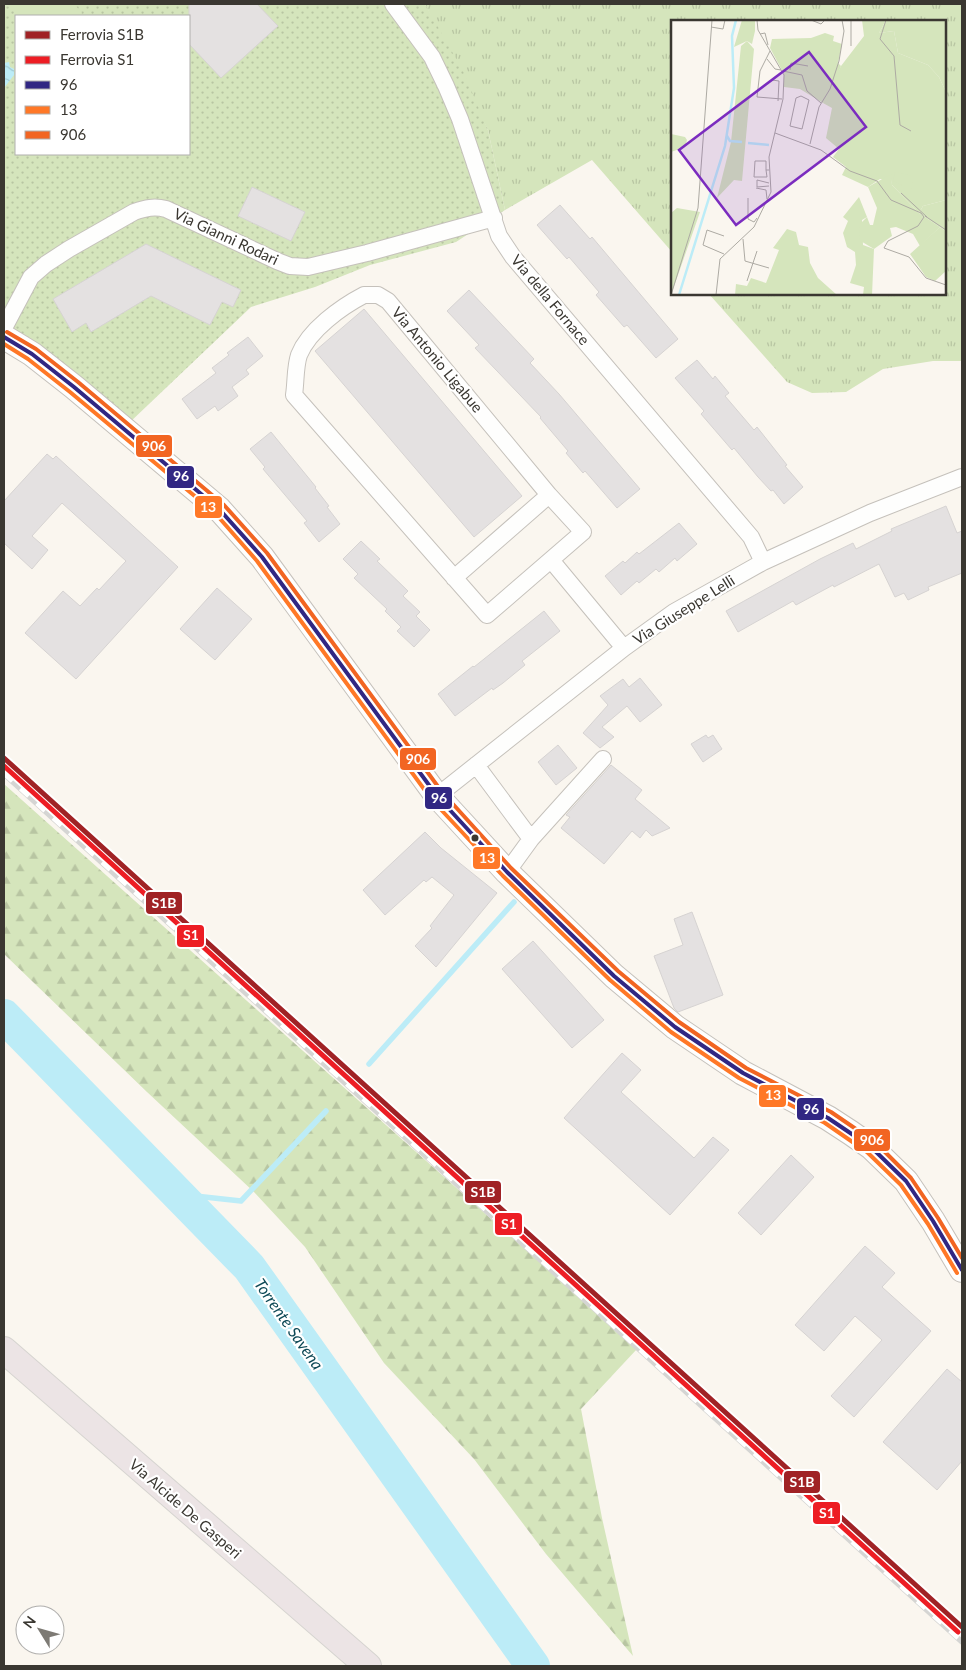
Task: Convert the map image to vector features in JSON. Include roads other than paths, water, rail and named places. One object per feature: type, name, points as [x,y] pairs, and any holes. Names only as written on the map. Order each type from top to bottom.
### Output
[{"type":"main road","points":[[4,337],[32,354],[74,387],[219,509],[262,557],[437,796],[507,872],[614,976],[675,1027],[743,1073],[828,1118],[871,1147],[906,1181],[934,1220],[962,1270]]},
{"type":"main road","name":"Via Alcide De Gasperi","points":[[4,1350],[368,1666]]},
{"type":"street","name":"Via della Fornace","points":[[393,4],[432,57],[446,86],[460,119],[499,236],[513,257],[751,537],[763,562]]},
{"type":"street","name":"Via Gianni Rodari","points":[[4,328],[31,277],[46,264],[69,249],[144,208],[154,206],[166,209],[276,261],[290,266],[308,267],[494,218]]},
{"type":"street","name":"Via Antonio Ligabue","points":[[364,295],[378,295],[388,301],[549,495],[583,532],[550,560],[487,615],[294,394],[298,358],[306,340],[346,305],[364,295]]},
{"type":"street","name":"Via Giuseppe Lelli","points":[[437,796],[624,648],[674,612],[763,562],[878,510],[962,477]]},
{"type":"street","points":[[454,578],[549,495]]},
{"type":"street","points":[[550,560],[624,648]]},
{"type":"street","points":[[507,872],[531,839],[603,759]]},
{"type":"street","points":[[476,765],[531,839]]},
{"type":"water","points":[[9,62],[10,67],[14,69],[14,75],[4,88],[4,63]]},
{"type":"waterway","points":[[369,1064],[514,902]]},
{"type":"waterway","name":"Torrente Savena","points":[[4,1016],[249,1267],[533,1666]]},
{"type":"waterway","points":[[177,1194],[241,1201],[326,1111]]},
{"type":"railway","points":[[4,774],[962,1642]]},
{"type":"rail line","name":"S1B","points":[[4,758],[962,1627]]},
{"type":"rail line","name":"S1","points":[[4,766],[958,1632]]}]
